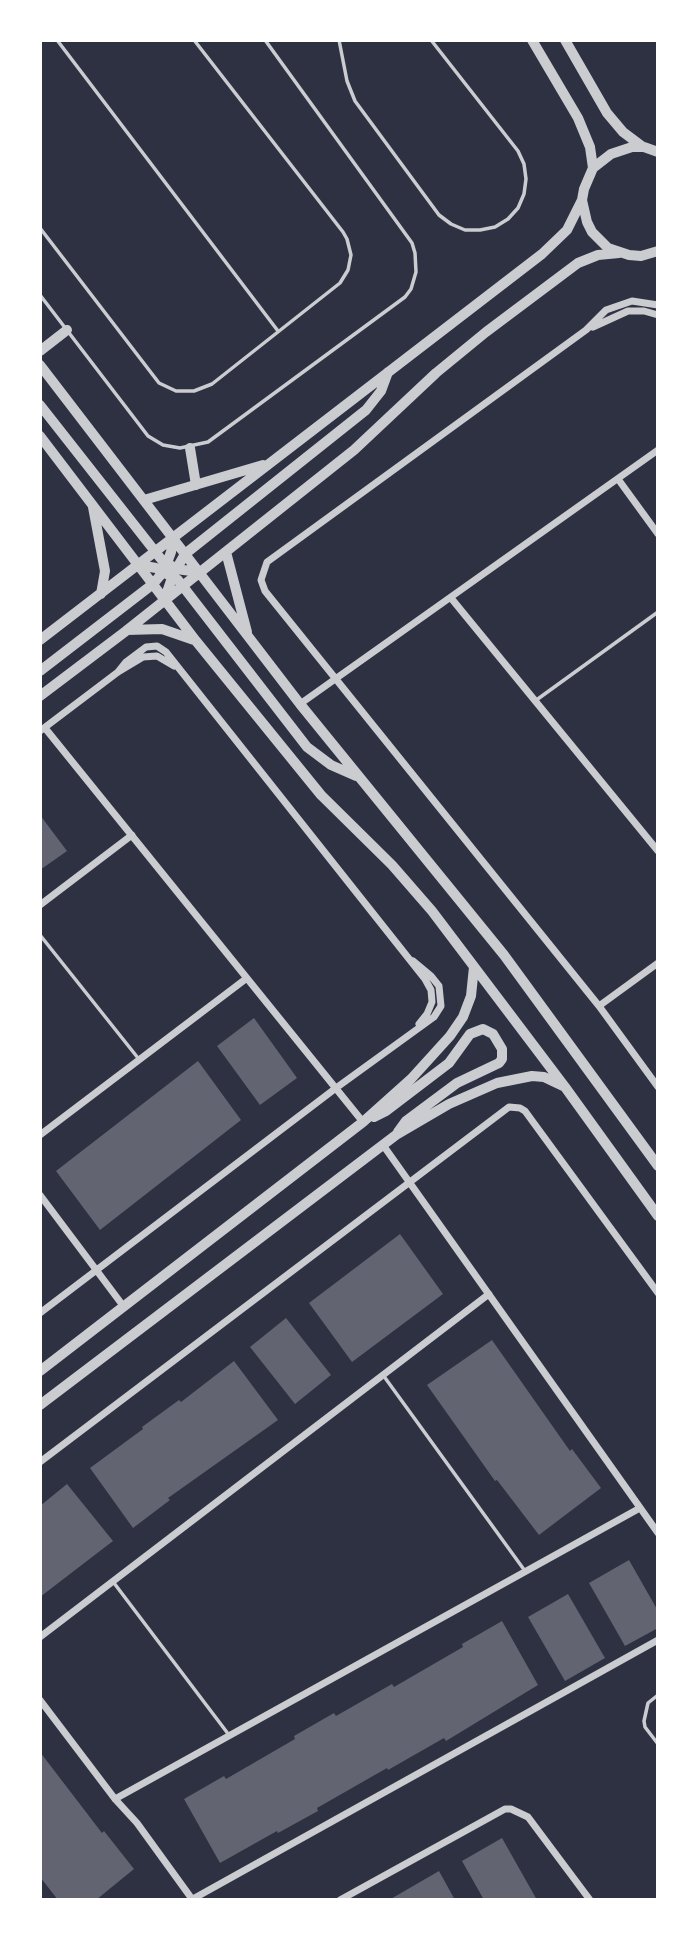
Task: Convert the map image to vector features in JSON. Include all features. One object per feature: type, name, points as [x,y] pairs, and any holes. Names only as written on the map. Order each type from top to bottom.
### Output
[{"type":"street","points":[[532,40],[579,118],[590,147],[593,168]]},
{"type":"street","points":[[565,40],[607,113],[624,132],[644,147],[658,152]]},
{"type":"street","points":[[40,640],[542,254],[566,230],[582,200],[593,168],[621,149],[644,147]]},
{"type":"street","points":[[582,200],[592,232],[608,248],[618,253]]},
{"type":"street","points":[[645,255],[658,251]]},
{"type":"street","points":[[40,695],[127,631],[354,450],[461,352],[550,283],[588,259],[618,253],[645,255],[658,261]]},
{"type":"street","points":[[658,305],[641,301],[622,303],[606,310],[586,330],[267,562],[261,573],[265,591],[599,1006],[658,1087]]},
{"type":"street","points":[[586,330],[628,312],[644,311],[658,316]]},
{"type":"street","points":[[40,351],[67,330]]},
{"type":"street","points":[[40,365],[358,778],[436,869],[504,955],[658,1166]]},
{"type":"street","points":[[40,671],[153,584],[185,554],[366,410],[381,391],[388,372]]},
{"type":"street","points":[[40,405],[307,747],[331,765],[358,778]]},
{"type":"street","points":[[40,436],[196,641],[321,795],[399,873],[474,966],[658,1216]]},
{"type":"street","points":[[190,448],[196,485]]},
{"type":"street","points":[[300,704],[658,450]]},
{"type":"street","points":[[144,500],[271,463]]},
{"type":"street","points":[[618,479],[658,534]]},
{"type":"street","points":[[92,503],[105,571],[101,594]]},
{"type":"street","points":[[164,599],[173,539]]},
{"type":"street","points":[[226,552],[248,636]]},
{"type":"street","points":[[139,565],[199,572]]},
{"type":"street","points":[[451,598],[658,851]]},
{"type":"street","points":[[127,631],[162,629],[196,641]]},
{"type":"street","points":[[40,1313],[336,1088],[413,1031],[427,1014],[432,996],[428,984],[413,961],[166,652],[151,646],[142,650],[118,672],[42,729],[132,835],[336,1088],[363,1122]]},
{"type":"street","points":[[40,905],[132,835]]},
{"type":"street","points":[[599,1006],[658,963]]},
{"type":"street","points":[[40,1371],[363,1122],[421,1069],[457,1027],[471,996],[474,966]]},
{"type":"street","points":[[40,1135],[247,978]]},
{"type":"street","points":[[363,1122],[386,1111],[449,1063],[470,1034],[483,1029],[493,1034],[502,1049],[499,1063],[457,1083],[406,1121],[396,1135]]},
{"type":"street","points":[[40,1405],[396,1135],[449,1104],[497,1083],[532,1076],[544,1077],[565,1087]]},
{"type":"street","points":[[40,1462],[509,1107],[526,1111],[658,1293]]},
{"type":"street","points":[[383,1145],[658,1533]]},
{"type":"street","points":[[40,1195],[124,1307]]},
{"type":"street","points":[[40,1637],[489,1294]]},
{"type":"street","points":[[115,1798],[640,1508]]},
{"type":"street","points":[[40,1700],[137,1823],[191,1900],[658,1640]]},
{"type":"street","points":[[340,1900],[505,1809],[511,1809],[528,1817],[590,1900]]},
{"type":"lane","points":[[57,40],[278,331]]},
{"type":"lane","points":[[40,228],[159,383],[185,392],[204,389],[340,283],[350,263],[350,247],[343,232],[194,40]]},
{"type":"lane","points":[[40,295],[148,436],[171,447],[190,448],[208,442],[405,297],[411,289],[416,272],[412,243],[265,40]]},
{"type":"lane","points":[[339,40],[347,81],[355,101],[439,215],[465,230],[495,227],[508,219],[521,201],[526,179],[524,164],[518,151],[431,40]]},
{"type":"lane","points":[[535,701],[658,612]]},
{"type":"lane","points":[[40,934],[139,1060]]},
{"type":"lane","points":[[383,1375],[525,1571]]},
{"type":"lane","points":[[112,1582],[229,1735]]},
{"type":"lane","points":[[658,1695],[648,1703],[644,1715],[645,1727],[658,1744]]},
{"type":"building","points":[[40,815],[67,851],[40,870]]},
{"type":"building","points":[[254,1018],[297,1078],[260,1105],[217,1046]]},
{"type":"building","points":[[198,1061],[241,1120],[100,1230],[56,1171]]},
{"type":"building","points":[[400,1234],[443,1294],[352,1362],[309,1303]]},
{"type":"building","points":[[286,1318],[331,1375],[295,1404],[250,1347]]},
{"type":"building","points":[[492,1340],[570,1451],[572,1449],[601,1488],[539,1535],[497,1480],[495,1481],[427,1385]]},
{"type":"building","points":[[234,1361],[278,1420],[168,1498],[170,1500],[133,1528],[90,1468]]},
{"type":"building","points":[[67,1484],[113,1541],[40,1597],[40,1506]]},
{"type":"building","points":[[629,1560],[658,1611],[658,1628],[625,1646],[589,1583]]},
{"type":"building","points":[[568,1594],[605,1658],[565,1681],[528,1617]]},
{"type":"building","points":[[502,1621],[538,1685],[446,1741],[444,1738],[388,1770],[387,1768],[317,1808],[318,1811],[220,1863],[184,1799],[224,1776],[226,1779],[334,1713],[336,1716],[392,1684],[394,1687]]},
{"type":"building","points":[[40,1752],[102,1833],[104,1831],[134,1869],[96,1900],[58,1900],[40,1877]]},
{"type":"building","points":[[502,1838],[537,1900],[484,1900],[462,1861]]},
{"type":"building","points":[[439,1871],[455,1900],[389,1900]]}]
